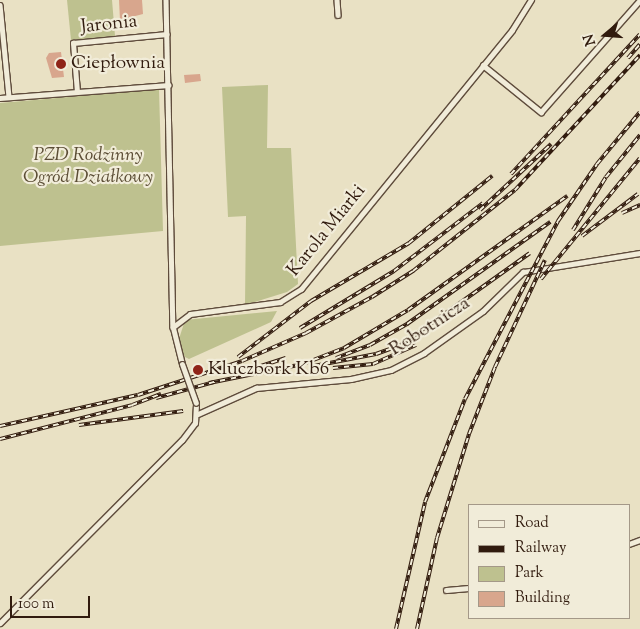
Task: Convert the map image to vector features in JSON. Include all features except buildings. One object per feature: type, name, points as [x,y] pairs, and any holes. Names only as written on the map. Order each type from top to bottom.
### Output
[{"type":"street","points":[[0,623],[182,440],[198,414],[182,364],[173,327],[166,0]]},
{"type":"street","points":[[337,0],[338,15]]},
{"type":"street","name":"Karola Miarki","points":[[173,327],[190,314],[280,302],[301,289],[483,65],[531,0]]},
{"type":"street","points":[[483,65],[541,112],[640,0]]},
{"type":"street","points":[[0,5],[9,97]]},
{"type":"street","name":"Jaronia","points":[[77,92],[73,43],[167,34]]},
{"type":"street","points":[[0,98],[168,85]]},
{"type":"street","name":"Robotnicza","points":[[198,414],[256,388],[351,379],[391,370],[424,353],[483,311],[524,272],[640,253]]},
{"type":"street","points":[[446,590],[468,588]]},
{"type":"green space","points":[[67,0],[112,0],[115,36],[71,40]]},
{"type":"green space","points":[[268,85],[267,148],[291,148],[298,284],[287,292],[245,305],[246,216],[228,217],[222,87]]},
{"type":"green space","name":"PZD Rodzinny Ogród Działkowy","points":[[159,89],[163,231],[0,246],[0,103]]},
{"type":"green space","points":[[277,311],[271,322],[189,359],[183,356],[179,339],[185,320]]},
{"type":"railway","points":[[511,174],[640,34]]},
{"type":"railway","points":[[628,58],[640,44]]},
{"type":"railway","points":[[0,426],[138,395],[242,361],[306,333],[372,297],[413,271],[515,190],[640,55]]},
{"type":"railway","points":[[396,629],[425,502],[465,399],[558,221],[597,164],[640,112]]},
{"type":"railway","points":[[573,230],[606,177],[640,135]]},
{"type":"railway","points":[[480,210],[551,144]]},
{"type":"railway","points":[[541,279],[640,158]]},
{"type":"railway","points":[[238,357],[311,301],[409,243],[492,176]]},
{"type":"railway","points":[[582,236],[638,194]]},
{"type":"railway","points":[[209,383],[303,364],[344,348],[408,310],[567,196]]},
{"type":"railway","points":[[300,328],[394,271],[483,203]]},
{"type":"railway","points":[[622,213],[640,205]]},
{"type":"railway","points":[[336,358],[370,345],[407,324],[550,222]]},
{"type":"railway","points":[[314,366],[376,354],[401,345],[530,253]]},
{"type":"railway","points":[[417,629],[437,538],[469,434],[495,367],[545,260]]},
{"type":"railway","points":[[333,368],[373,364],[416,345]]},
{"type":"railway","points":[[261,366],[286,358]]},
{"type":"railway","points":[[156,398],[214,382]]},
{"type":"railway","points":[[0,439],[132,405],[161,394]]},
{"type":"railway","points":[[79,425],[183,411]]},
{"type":"place","name":"Ciepłownia","points":[[61,64]]},
{"type":"place","name":"Kluczbork Kb6","points":[[198,370]]}]
